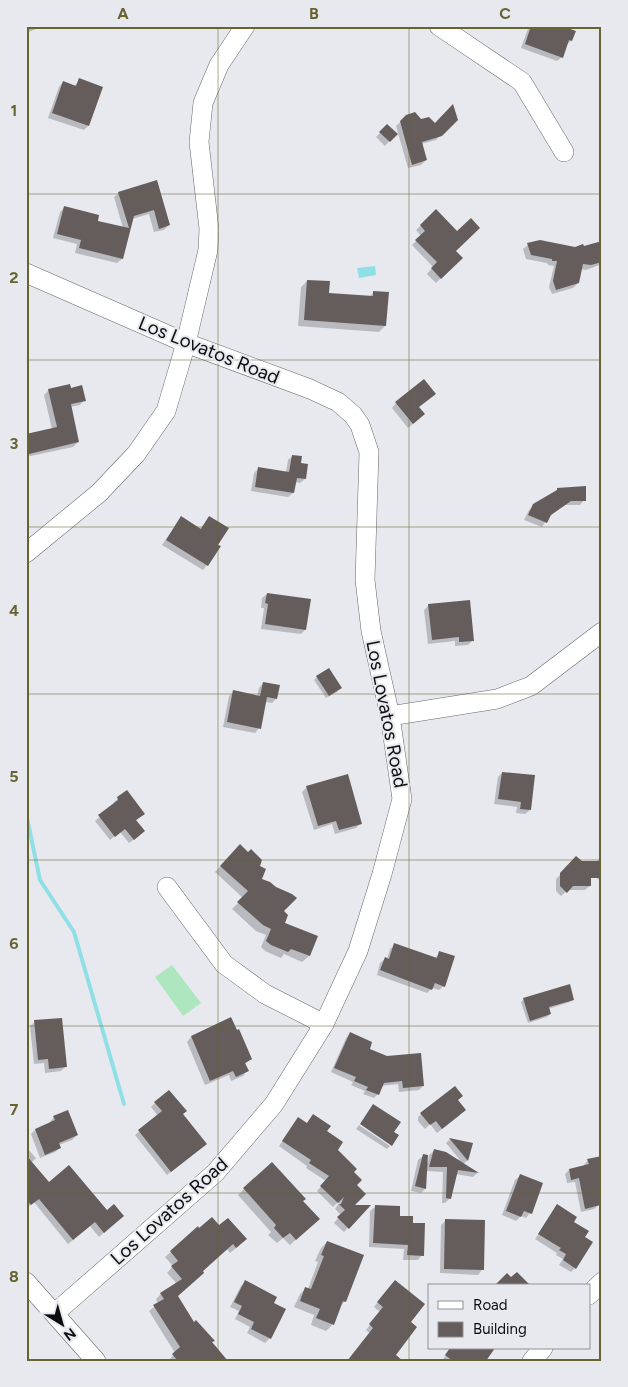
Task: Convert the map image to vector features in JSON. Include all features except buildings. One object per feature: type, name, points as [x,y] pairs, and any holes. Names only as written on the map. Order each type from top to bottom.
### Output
[{"type":"street","points":[[26,553],[99,493],[136,454],[166,411],[186,343],[208,250],[209,229],[199,142],[202,103],[219,65],[245,26]]},
{"type":"street","points":[[439,26],[522,82],[564,152]]},
{"type":"street","name":"Los Lovatos Road","points":[[26,273],[186,343],[310,389],[338,402],[353,415],[360,425],[369,452],[365,580],[371,631],[390,716],[402,799],[382,874],[358,951],[324,1024],[274,1104],[215,1173],[55,1314]]},
{"type":"street","points":[[390,716],[497,698],[531,686],[602,632]]},
{"type":"street","points":[[167,887],[224,964],[265,994],[324,1024]]},
{"type":"street","points":[[590,1294],[602,1282]]},
{"type":"street","points":[[30,1292],[55,1314],[96,1361]]},
{"type":"street","points":[[532,1361],[541,1350]]},
{"type":"green space","points":[[172,965],[201,1003],[183,1016],[155,977]]},
{"type":"water","points":[[375,266],[376,275],[359,278],[357,268]]},
{"type":"waterway","points":[[26,813],[40,880],[74,932],[124,1104]]}]
